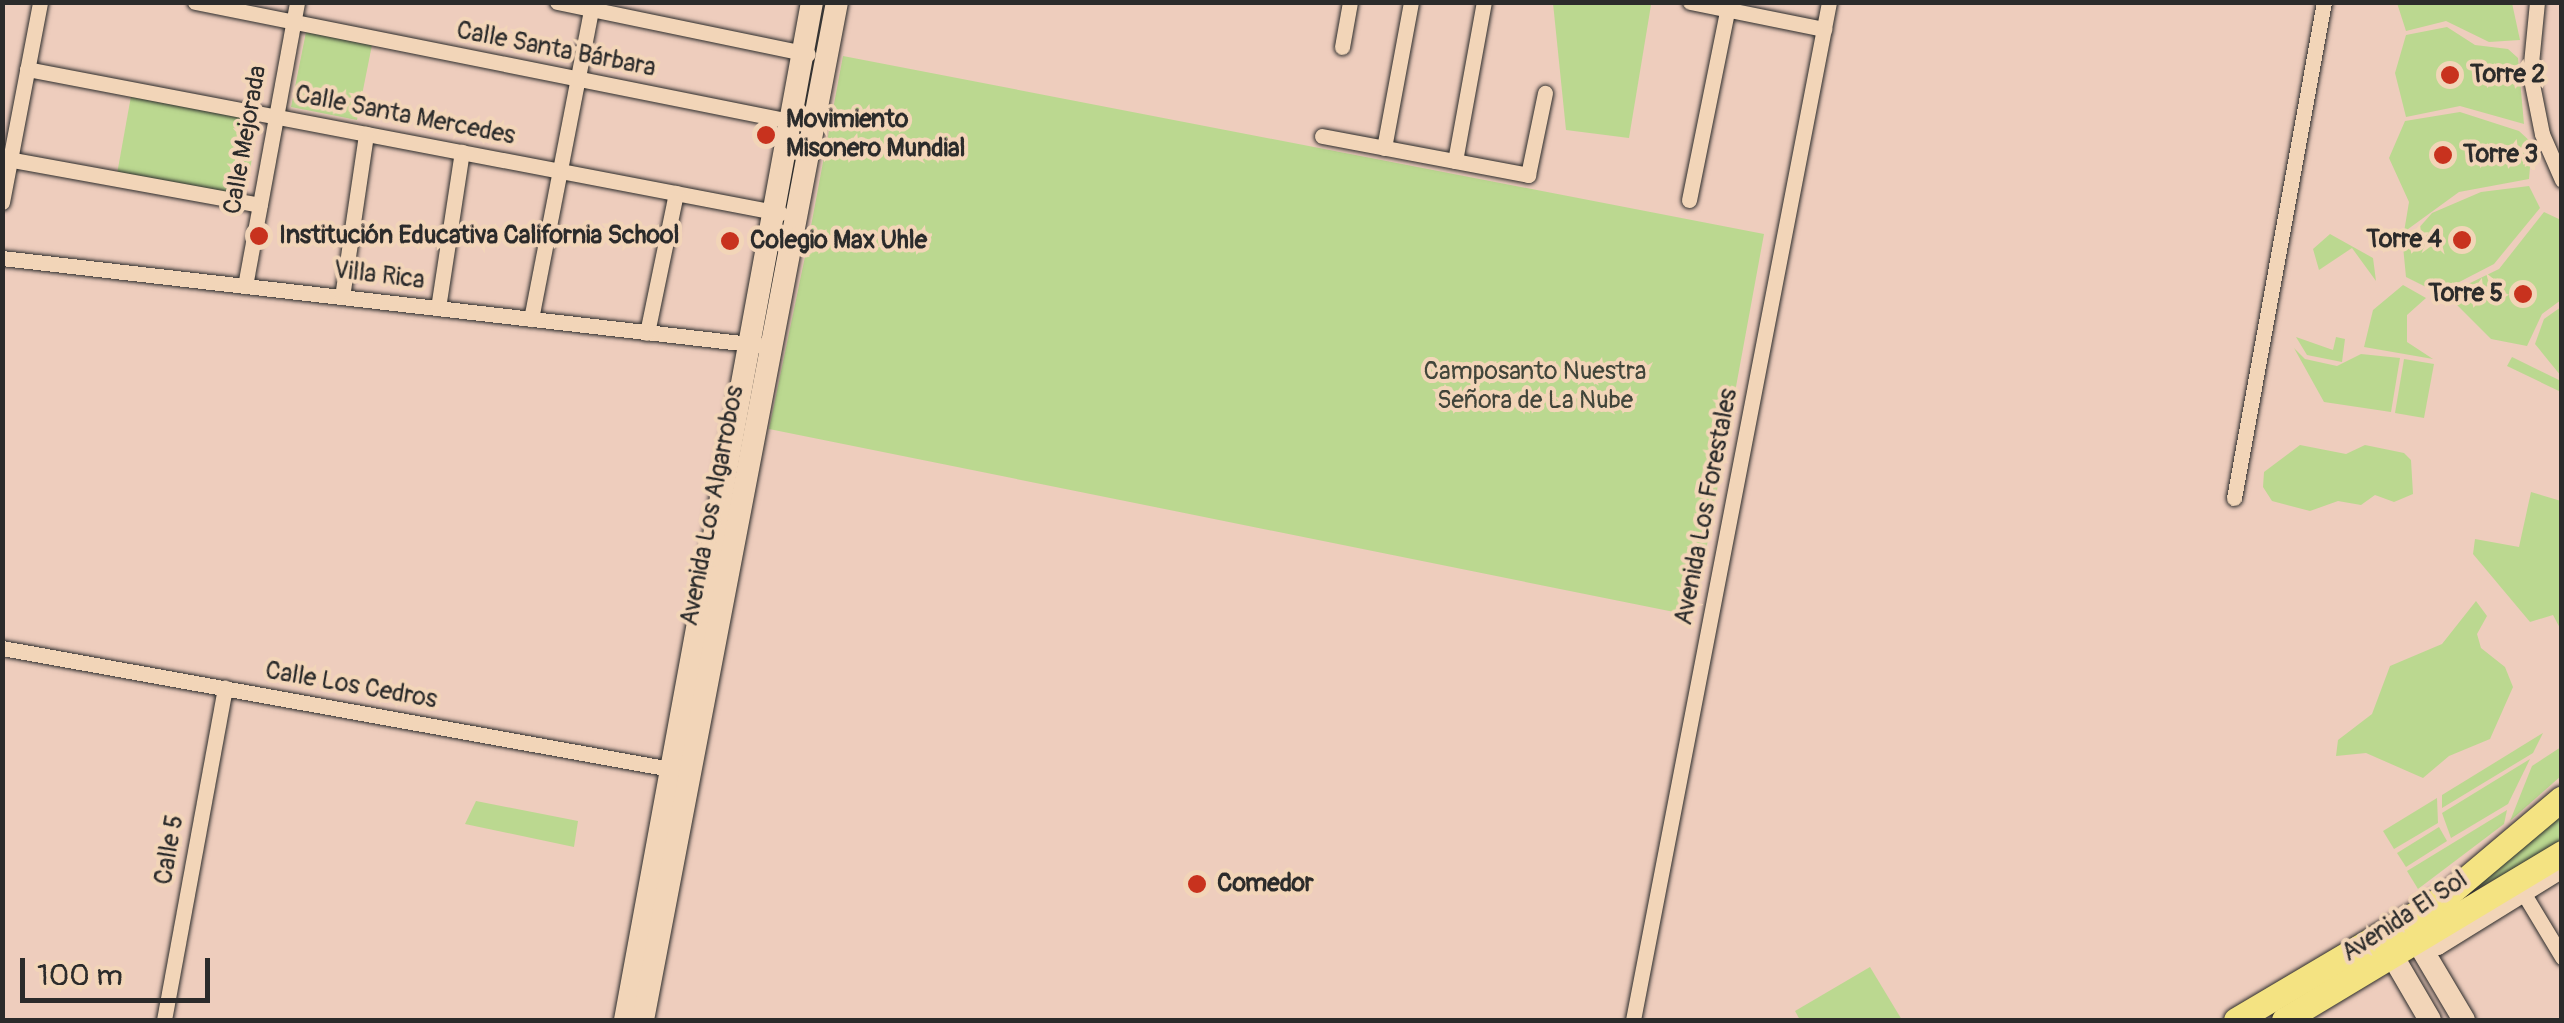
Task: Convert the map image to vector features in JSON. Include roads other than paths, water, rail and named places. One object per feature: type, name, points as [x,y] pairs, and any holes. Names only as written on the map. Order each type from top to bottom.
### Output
[{"type":"main road","name":"Avenida El Sol","points":[[2236,1020],[2462,884],[2562,798]]},
{"type":"main road","name":"Avenida El Sol","points":[[2284,1020],[2419,944],[2562,853]]},
{"type":"street","points":[[2,202],[6,159],[40,2]]},
{"type":"street","name":"Calle Santa Bárbara","points":[[195,2],[790,121]]},
{"type":"street","name":"Calle Mejorada","points":[[245,286],[296,2]]},
{"type":"street","points":[[557,2],[826,57]]},
{"type":"street","name":"Avenida Los Algarrobos","points":[[785,214],[790,121],[812,2]]},
{"type":"street","name":"Avenida Los Algarrobos","points":[[643,1020],[681,771],[760,345],[785,214],[837,2]]},
{"type":"street","points":[[1342,48],[1350,2]]},
{"type":"street","points":[[1384,148],[1411,2]]},
{"type":"street","points":[[1455,161],[1484,2]]},
{"type":"street","points":[[1690,2],[1729,6],[1824,29]]},
{"type":"street","name":"Avenida Los Forestales","points":[[1633,1020],[1829,2]]},
{"type":"street","points":[[2234,498],[2324,2]]},
{"type":"street","points":[[2537,2],[2530,74],[2542,134],[2562,180]]},
{"type":"street","points":[[1689,200],[1729,6]]},
{"type":"street","points":[[531,319],[591,9]]},
{"type":"street","name":"Calle Santa Mercedes","points":[[28,69],[785,214]]},
{"type":"street","points":[[1322,136],[1528,175],[1545,93]]},
{"type":"street","points":[[342,297],[366,134]]},
{"type":"street","points":[[438,308],[462,152]]},
{"type":"street","points":[[6,159],[260,205]]},
{"type":"street","points":[[647,333],[676,193]]},
{"type":"street","name":"Villa Rica","points":[[2,258],[760,345]]},
{"type":"street","name":"Calle Los Cedros","points":[[2,648],[681,771]]},
{"type":"street","name":"Calle 5","points":[[164,1020],[225,688]]},
{"type":"street","name":"Avenida Los Algarrobos","points":[[625,1020],[681,771]]},
{"type":"street","name":"Avenida El Sol","points":[[2419,944],[2438,947],[2562,870]]},
{"type":"street","points":[[2524,894],[2562,957]]},
{"type":"street","points":[[2405,921],[2464,1020]]},
{"type":"street","points":[[2380,936],[2430,1020]]},
{"type":"place","name":"Torre 2","points":[[2450,75]]},
{"type":"place","name":"Movimiento Misonero Mundial","points":[[766,135]]},
{"type":"place","name":"Torre 3","points":[[2443,155]]},
{"type":"place","name":"Institución Educativa California School","points":[[259,236]]},
{"type":"place","name":"Torre 4","points":[[2462,240]]},
{"type":"place","name":"Colegio Max Uhle","points":[[730,241]]},
{"type":"place","name":"Torre 5","points":[[2523,294]]},
{"type":"place","name":"Comedor","points":[[1197,884]]},
{"type":"park label","name":"Camposanto Nuestra Señora de La Nube","points":[[1535,388]]}]
